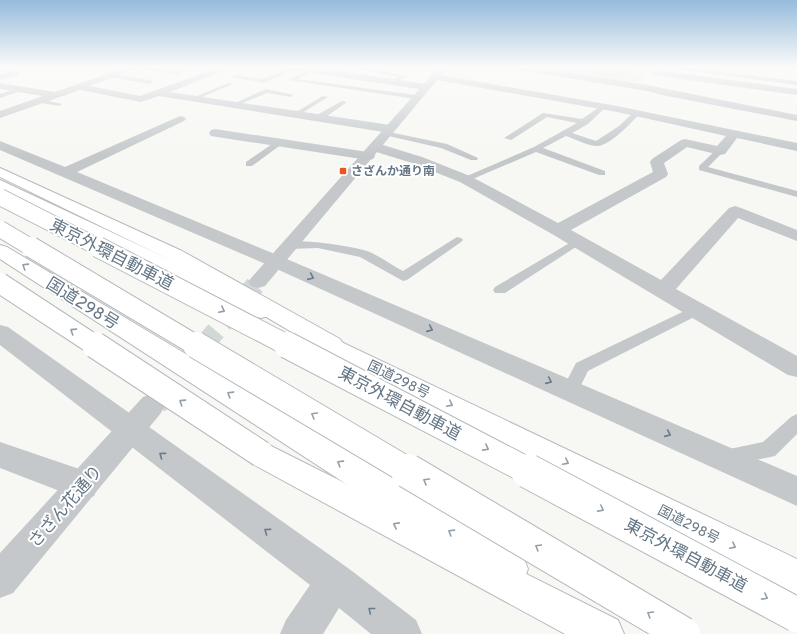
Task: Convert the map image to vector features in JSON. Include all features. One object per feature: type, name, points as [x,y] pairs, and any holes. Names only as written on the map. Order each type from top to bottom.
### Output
[{"type":"highway","points":[[0,172],[175,255],[332,345]]},
{"type":"highway","name":"国道298号","points":[[0,184],[332,345],[797,578]]},
{"type":"highway","name":"東京外環自動車道","points":[[0,197],[266,333],[505,458],[797,615]]},
{"type":"highway","points":[[0,229],[683,634]]},
{"type":"highway","name":"国道298号","points":[[0,251],[614,634]]},
{"type":"highway","points":[[0,283],[261,454],[604,634]]},
{"type":"street","points":[[46,97],[57,100]]},
{"type":"street","points":[[0,115],[39,101],[57,100],[63,97]]},
{"type":"street","points":[[129,97],[141,99],[149,97]]},
{"type":"street","points":[[185,97],[320,117],[389,131]]},
{"type":"street","points":[[258,282],[417,97]]},
{"type":"street","points":[[542,97],[636,113],[797,147]]},
{"type":"street","points":[[686,97],[797,118]]},
{"type":"street","points":[[65,173],[180,119]]},
{"type":"street","points":[[215,133],[278,144],[371,152],[417,160],[465,179],[578,241],[797,368]]},
{"type":"street","points":[[558,230],[661,174],[657,162],[685,144],[720,151],[734,133]]},
{"type":"street","points":[[0,145],[65,173],[282,254],[570,390],[797,491]]},
{"type":"street","points":[[662,290],[735,211],[797,236]]},
{"type":"street","points":[[0,333],[130,431],[335,581],[402,634]]},
{"type":"street","name":"さざん花通り","points":[[0,580],[152,405]]},
{"type":"street","points":[[0,455],[83,485]]},
{"type":"street","points":[[300,634],[335,581]]},
{"type":"lane","points":[[236,104],[252,97]]},
{"type":"lane","points":[[297,114],[325,97]]},
{"type":"lane","points":[[320,117],[344,102]]},
{"type":"lane","points":[[465,179],[537,149],[585,122],[603,107]]},
{"type":"lane","points":[[565,133],[597,144],[622,128],[636,113]]},
{"type":"lane","points":[[508,138],[546,115],[585,122]]},
{"type":"lane","points":[[389,131],[444,146],[474,158]]},
{"type":"lane","points":[[249,164],[278,144]]},
{"type":"lane","points":[[537,149],[602,173]]},
{"type":"lane","points":[[720,151],[702,168],[797,194]]},
{"type":"lane","points":[[282,254],[318,245],[364,254],[403,277],[457,240]]},
{"type":"lane","points":[[500,290],[578,241]]},
{"type":"lane","points":[[570,390],[582,367],[698,310]]},
{"type":"lane","points":[[722,458],[768,450],[797,422]]},
{"type":"tunnel","points":[[203,346],[258,282]]},
{"type":"tunnel","points":[[155,403],[204,345]]},
{"type":"place","name":"さざんか通り南","points":[[343,171]]}]
